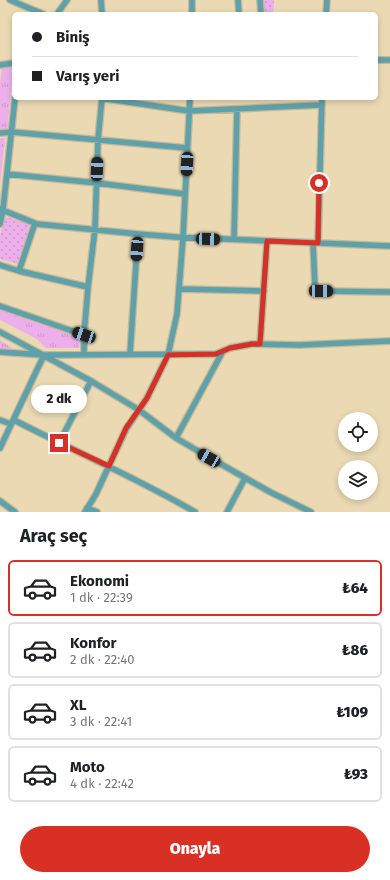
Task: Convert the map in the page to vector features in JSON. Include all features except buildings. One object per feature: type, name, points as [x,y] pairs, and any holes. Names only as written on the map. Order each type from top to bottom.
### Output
[{"type":"street","points":[[12,0],[39,12]]},
{"type":"street","points":[[58,12],[67,0]]},
{"type":"street","points":[[101,0],[102,12]]},
{"type":"street","points":[[192,0],[192,12]]},
{"type":"street","points":[[238,0],[238,12]]},
{"type":"street","points":[[260,0],[261,12]]},
{"type":"street","points":[[326,12],[327,0]]},
{"type":"street","points":[[378,60],[390,60]]},
{"type":"street","points":[[0,65],[11,63]]},
{"type":"street","points":[[0,224],[15,100]]},
{"type":"street","points":[[84,355],[88,287],[95,229],[98,140],[102,100]]},
{"type":"street","points":[[115,100],[189,111],[322,105]]},
{"type":"street","points":[[97,512],[86,510],[96,494],[126,428],[147,398],[168,355],[177,314],[183,238],[190,100]]},
{"type":"street","points":[[322,100],[315,243],[315,287],[321,291],[390,292]]},
{"type":"street","points":[[234,240],[237,109]]},
{"type":"street","points":[[0,134],[12,132],[187,148]]},
{"type":"street","points":[[7,174],[185,194]]},
{"type":"street","points":[[2,210],[35,223],[138,234],[183,238],[390,246]]},
{"type":"street","points":[[19,271],[35,223]]},
{"type":"street","points":[[130,354],[138,234]]},
{"type":"street","points":[[260,344],[267,241]]},
{"type":"street","points":[[0,265],[19,271],[88,287]]},
{"type":"street","points":[[179,289],[264,291]]},
{"type":"street","points":[[0,306],[84,335]]},
{"type":"street","points":[[0,332],[91,381],[139,410],[176,438],[244,478],[311,512]]},
{"type":"street","points":[[0,352],[44,356],[216,354],[230,348],[252,344],[300,345],[390,341]]},
{"type":"street","points":[[176,438],[223,351]]},
{"type":"street","points":[[0,448],[44,356]]},
{"type":"street","points":[[59,443],[91,381]]},
{"type":"street","points":[[0,420],[12,422],[109,466],[176,500],[195,512]]},
{"type":"street","points":[[227,512],[244,478]]},
{"type":"street","points":[[0,501],[15,512]]},
{"type":"green space","points":[[264,0],[274,0],[273,12],[264,12]]},
{"type":"green space","points":[[12,65],[12,84],[7,130],[0,130],[0,84],[2,67]]},
{"type":"green space","points":[[0,138],[5,138],[0,184]]},
{"type":"green space","points":[[8,217],[30,225],[19,264],[0,259],[0,235],[4,219]]},
{"type":"green space","points":[[0,310],[80,338],[79,348],[46,348],[37,339],[0,320]]},
{"type":"green space","points":[[0,340],[16,351],[0,349]]},
{"type":"route","points":[[59,443],[109,466],[126,428],[147,398],[168,355],[216,354],[230,348],[260,344],[267,241],[318,243],[319,183]]}]
